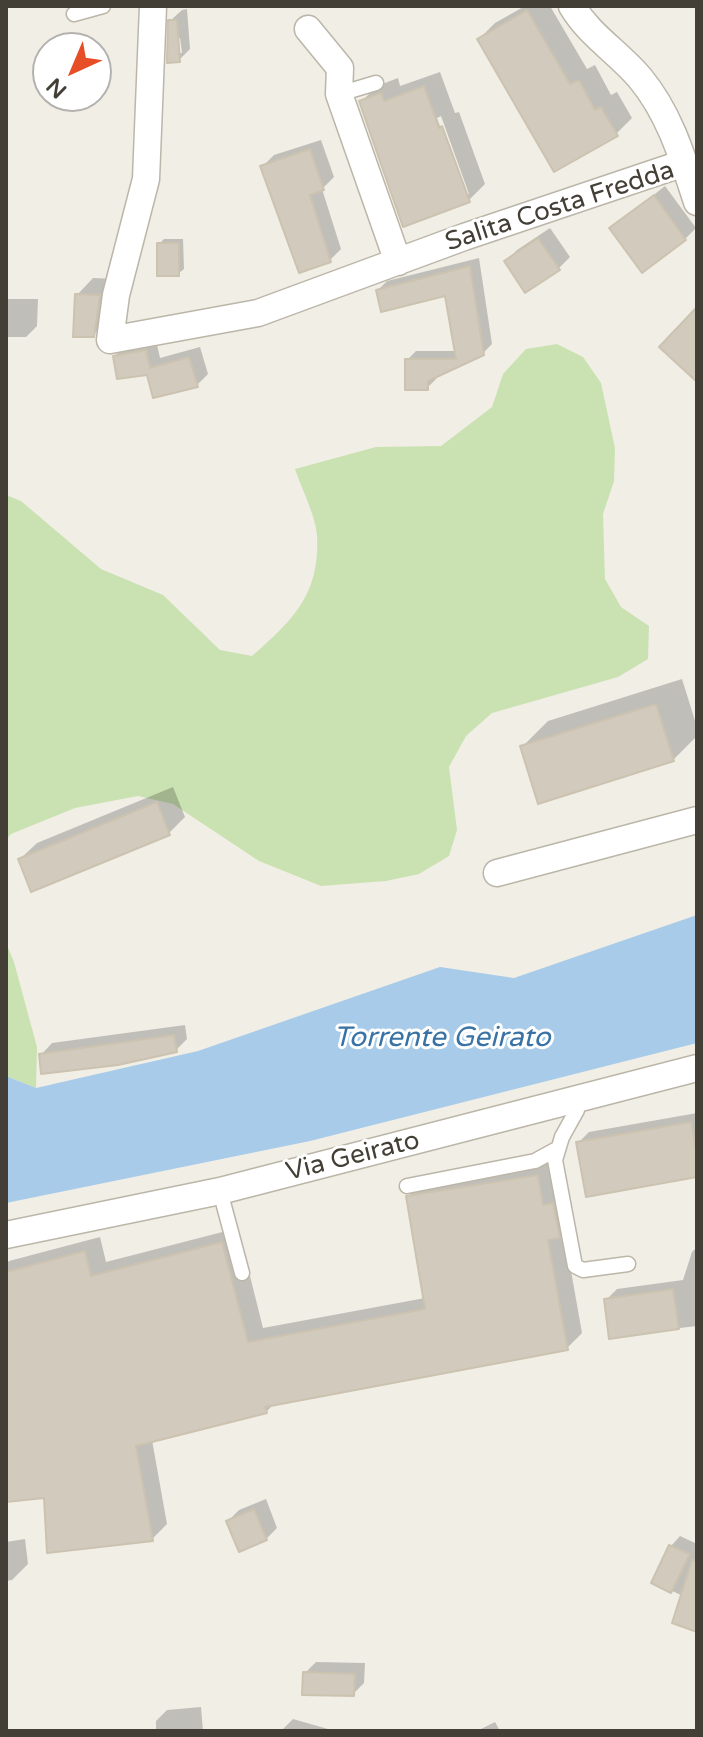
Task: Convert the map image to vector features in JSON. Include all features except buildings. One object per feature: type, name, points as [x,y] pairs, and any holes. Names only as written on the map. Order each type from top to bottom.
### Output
[{"type":"street","name":"Salita Costa Fredda","points":[[153,6],[146,179],[116,295],[110,340],[258,313],[541,210],[684,163],[697,202]]},
{"type":"street","points":[[572,6],[584,26],[624,60],[643,82],[662,109],[684,163]]},
{"type":"street","points":[[308,29],[340,68],[339,94],[398,262]]},
{"type":"street","points":[[497,873],[697,820]]},
{"type":"street","name":"Via Geirato","points":[[6,1235],[220,1191],[697,1068]]},
{"type":"lane","points":[[74,14],[103,6]]},
{"type":"lane","points":[[339,94],[376,83]]},
{"type":"lane","points":[[577,1100],[577,1110],[557,1149],[555,1160],[575,1266],[583,1270],[628,1264]]},
{"type":"lane","points":[[407,1186],[535,1161],[557,1149]]},
{"type":"lane","points":[[220,1191],[242,1273]]},
{"type":"green space","points":[[557,344],[583,357],[601,383],[615,448],[614,481],[603,514],[605,579],[621,607],[649,626],[648,659],[618,677],[492,713],[466,736],[449,767],[457,830],[449,856],[419,874],[386,881],[321,886],[259,861],[173,804],[138,796],[75,808],[11,834],[6,840],[6,495],[21,501],[101,569],[163,595],[220,650],[252,656],[292,617],[314,574],[316,528],[295,469],[376,447],[441,446],[492,407],[503,374],[526,349]]},
{"type":"green space","points":[[6,943],[37,1047],[36,1088],[6,1076]]},
{"type":"water","name":"Torrente Geirato","points":[[697,915],[697,1043],[310,1141],[6,1203],[6,1076],[36,1088],[198,1051],[440,967],[514,978]]}]
